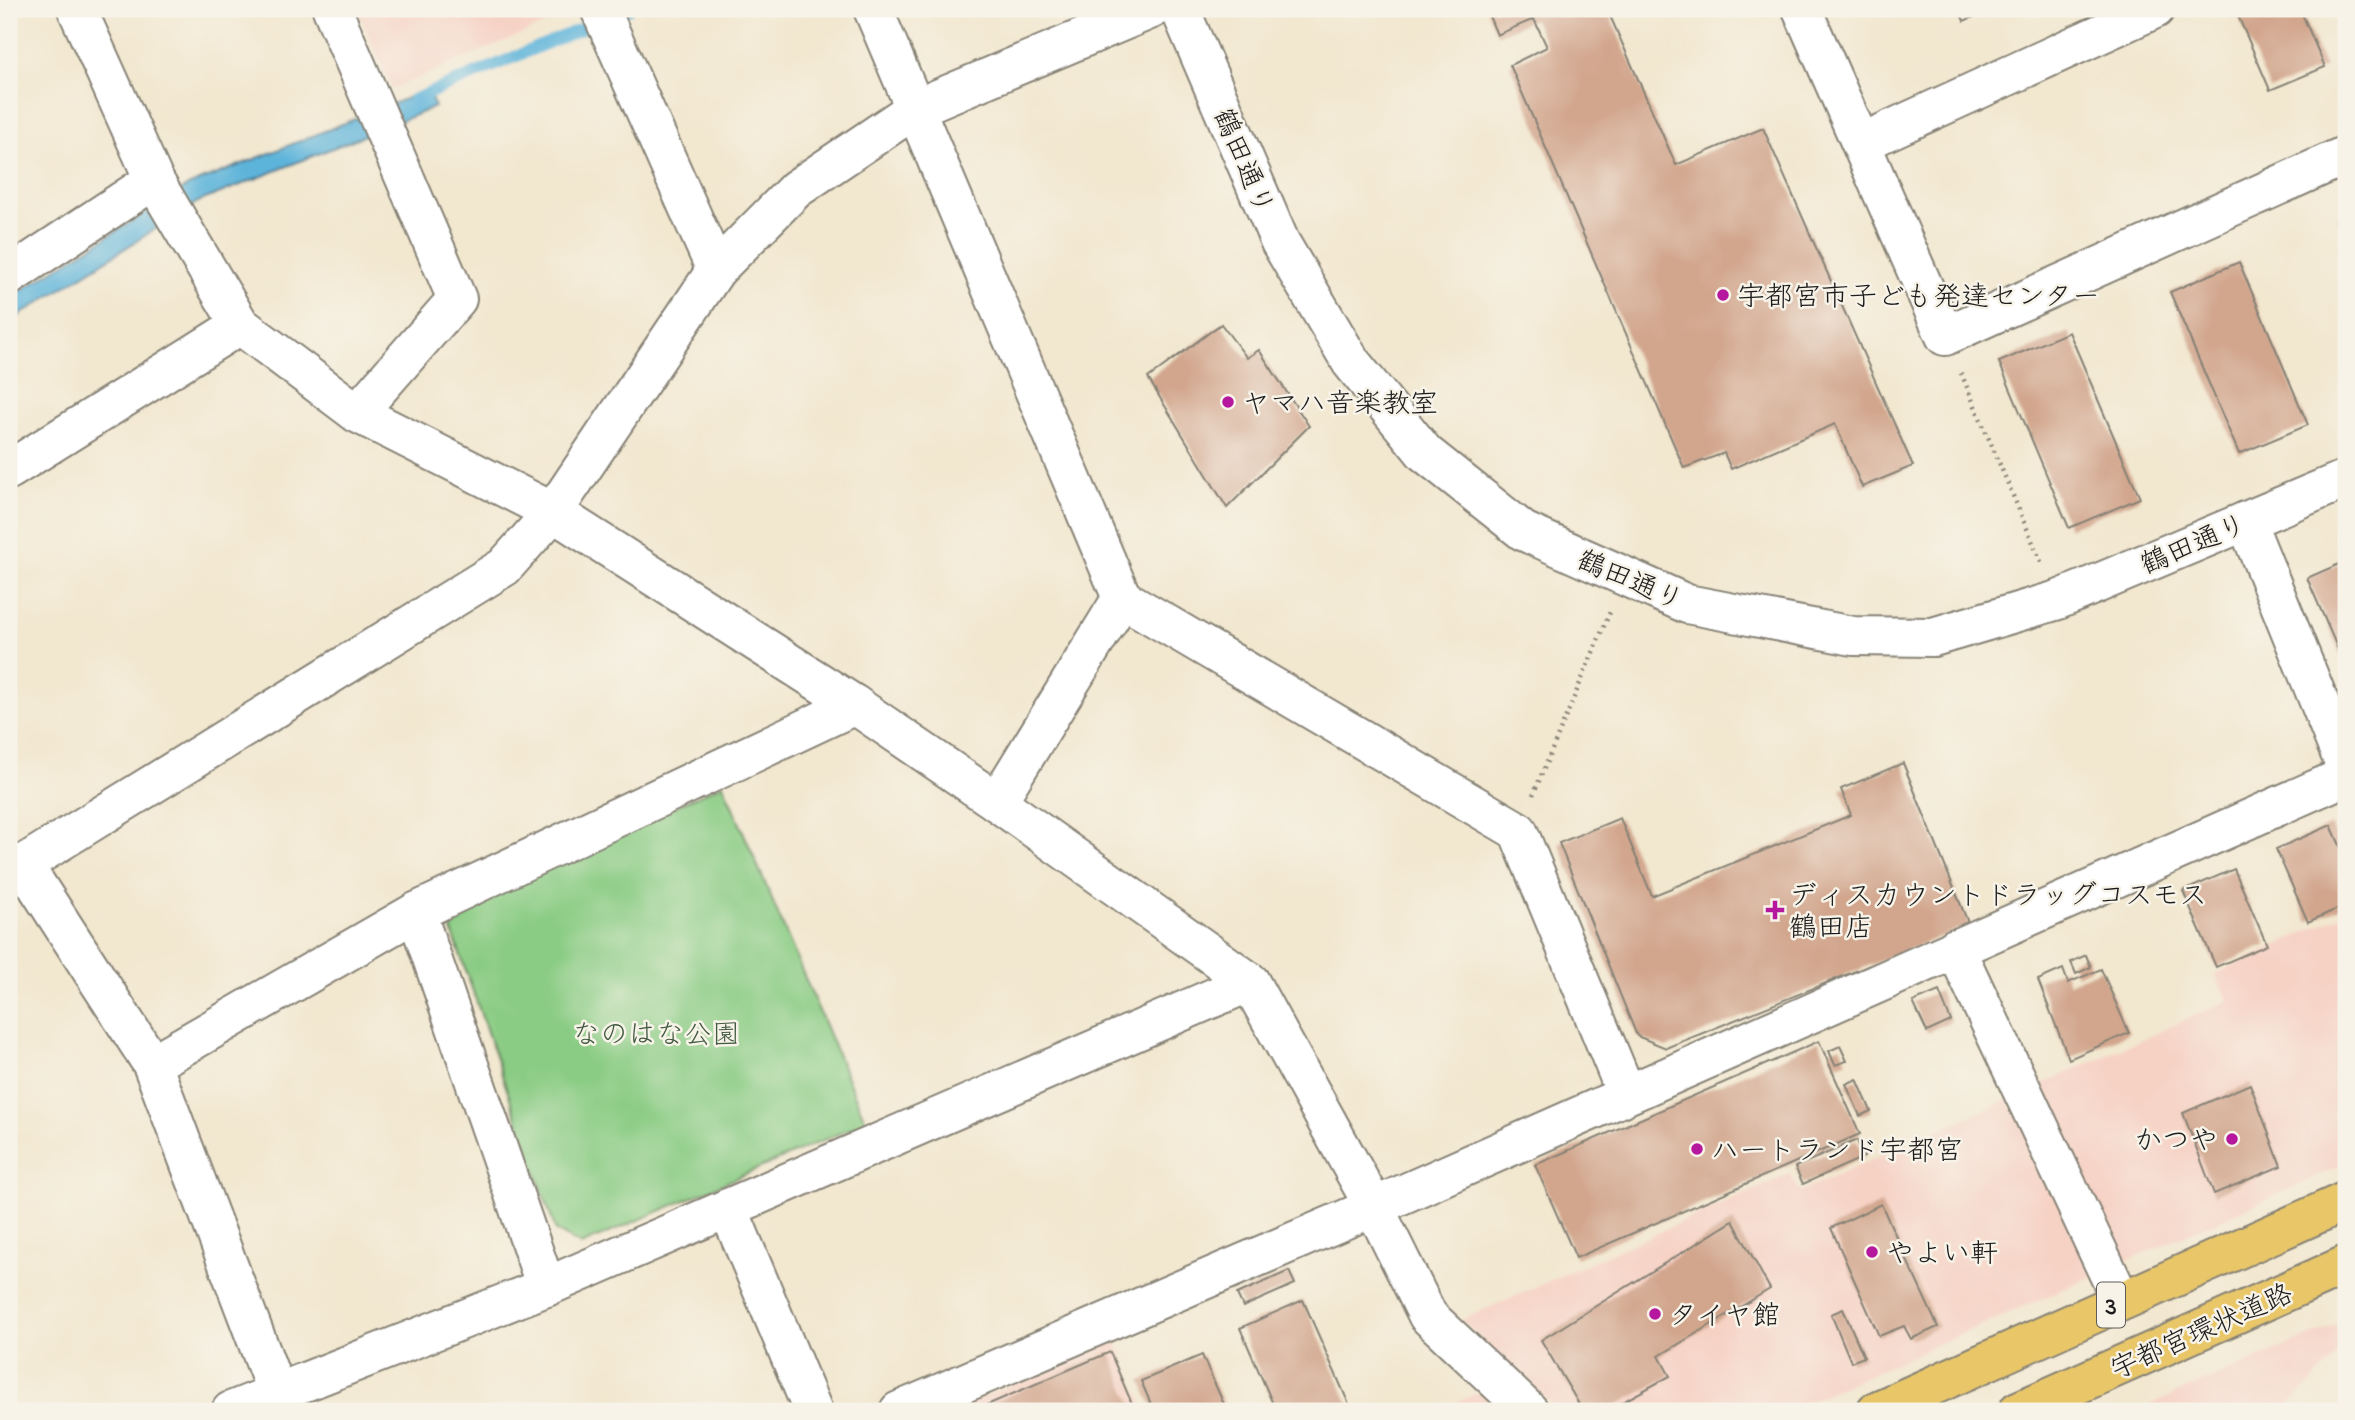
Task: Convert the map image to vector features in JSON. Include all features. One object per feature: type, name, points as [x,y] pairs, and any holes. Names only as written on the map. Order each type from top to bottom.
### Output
[{"type":"main road","name":"3","points":[[1876,1411],[2346,1200]]},
{"type":"main road","name":"宇都宮環状道路","points":[[2018,1411],[2346,1265]]},
{"type":"street","points":[[77,9],[154,180],[240,326],[357,414],[553,512],[855,705],[997,802],[1250,982],[1374,1207],[1428,1316],[1530,1411]]},
{"type":"street","points":[[332,9],[457,299],[357,414]]},
{"type":"street","points":[[873,9],[1122,598],[1518,831],[1626,1093]]},
{"type":"street","points":[[276,1391],[152,1065],[16,869],[504,567],[553,512],[716,270],[796,189],[916,108],[1152,9]]},
{"type":"street","name":"鶴田通り","points":[[1180,9],[1280,242],[1351,362],[1424,453],[1523,531],[1687,604],[1853,636],[1933,637],[2057,600],[2346,479]]},
{"type":"street","points":[[1802,9],[1945,336],[2346,155]]},
{"type":"street","points":[[1861,143],[2155,9]]},
{"type":"street","points":[[607,23],[716,270]]},
{"type":"street","points":[[9,276],[154,180]]},
{"type":"street","points":[[9,470],[240,326]]},
{"type":"street","points":[[2246,522],[2346,768]]},
{"type":"street","points":[[997,802],[1122,598]]},
{"type":"street","points":[[152,1065],[416,912],[855,705]]},
{"type":"street","points":[[899,1411],[1374,1207],[2346,776]]},
{"type":"street","points":[[416,912],[545,1287]]},
{"type":"street","points":[[1955,948],[2121,1300]]},
{"type":"street","points":[[231,1411],[545,1287],[1250,982]]},
{"type":"street","points":[[728,1208],[813,1411]]},
{"type":"path","points":[[1945,336],[2057,600]]},
{"type":"path","points":[[1518,831],[1624,578]]},
{"type":"shaded area","points":[[357,9],[580,9],[392,89]]},
{"type":"shaded area","points":[[2346,913],[2346,1163],[2303,1183],[1787,1411],[1559,1411],[1461,1320],[1790,1174],[1800,1192],[2228,1001],[2215,974]]},
{"type":"shaded area","points":[[2335,1325],[2346,1337],[2346,1347],[2283,1411],[2136,1411]]},
{"type":"shaded area","points":[[1115,1339],[1146,1411],[951,1411]]},
{"type":"shaded area","points":[[1484,1390],[1506,1411],[1436,1411]]},
{"type":"green space","name":"なのはな公園","points":[[723,784],[866,1122],[581,1245],[556,1231],[451,928],[466,903]]},
{"type":"water","points":[[427,90],[435,107],[198,202],[9,322],[9,298],[190,185]]},
{"type":"building","name":"宇都宮市子ども発達センター","points":[[1486,9],[1607,9],[1676,165],[1763,128],[1913,466],[1862,487],[1835,424],[1731,469],[1724,453],[1684,468],[1510,65],[1547,47],[1534,19],[1497,35]]},
{"type":"building","points":[[1959,9],[1992,9],[1964,21]]},
{"type":"building","points":[[2235,9],[2300,9],[2325,67],[2270,90]]},
{"type":"building","points":[[2346,214],[2346,239],[2337,217]]},
{"type":"building","points":[[2239,262],[2308,425],[2239,454],[2170,292]]},
{"type":"building","name":"ヤマハ音楽教室","points":[[1221,324],[1247,358],[1259,350],[1309,426],[1227,508],[1148,378]]},
{"type":"building","points":[[2069,332],[2140,498],[2069,528],[1999,362]]},
{"type":"building","points":[[2346,561],[2346,660],[2343,661],[2307,578]]},
{"type":"building","name":"ディスカウントドラッグコスモス 鶴田店","points":[[1903,763],[1969,925],[1666,1048],[1637,1036],[1559,843],[1620,818],[1652,896],[1851,815],[1841,789]]},
{"type":"building","points":[[2331,825],[2346,859],[2346,905],[2308,922],[2276,849]]},
{"type":"building","points":[[2234,869],[2267,945],[2216,967],[2183,891]]},
{"type":"building","points":[[2086,955],[2091,967],[2076,974],[2071,962]]},
{"type":"building","points":[[2063,969],[2068,983],[2101,969],[2129,1033],[2069,1059],[2038,980]]},
{"type":"building","points":[[1939,991],[1951,1021],[1927,1032],[1913,1002]]},
{"type":"building","name":"ハートランド宇都宮","points":[[1819,1041],[1860,1134],[1576,1258],[1535,1165]]},
{"type":"building","points":[[1840,1046],[1847,1061],[1835,1065],[1829,1051]]},
{"type":"building","points":[[1857,1079],[1871,1111],[1860,1116],[1846,1084]]},
{"type":"building","name":"かつや","points":[[2250,1084],[2281,1166],[2214,1194],[2183,1113]]},
{"type":"building","points":[[1857,1140],[1864,1157],[1803,1184],[1795,1167]]},
{"type":"building","name":"やよい軒","points":[[1881,1204],[1938,1327],[1911,1339],[1904,1326],[1879,1336],[1831,1228]]},
{"type":"building","name":"タイヤ館","points":[[1733,1221],[1770,1289],[1659,1356],[1670,1376],[1606,1411],[1583,1411],[1541,1340]]},
{"type":"building","points":[[1289,1271],[1295,1284],[1243,1307],[1237,1294]]},
{"type":"building","points":[[1303,1300],[1352,1411],[1276,1411],[1240,1328]]},
{"type":"building","points":[[1843,1309],[1864,1357],[1851,1362],[1831,1314]]},
{"type":"building","points":[[1110,1352],[1135,1411],[973,1411]]},
{"type":"building","points":[[1202,1355],[1227,1411],[1154,1411],[1141,1381]]},
{"type":"waterway","points":[[413,100],[628,9]]},
{"type":"place","name":"宇都宮市子ども発達センター","points":[[1723,295]]},
{"type":"place","name":"ヤマハ音楽教室","points":[[1228,402]]},
{"type":"place","name":"ディスカウントドラッグコスモス 鶴田店","points":[[1775,910]]},
{"type":"place","name":"かつや","points":[[2232,1139]]},
{"type":"place","name":"ハートランド宇都宮","points":[[1697,1149]]},
{"type":"place","name":"やよい軒","points":[[1872,1252]]},
{"type":"place","name":"タイヤ館","points":[[1655,1314]]}]
